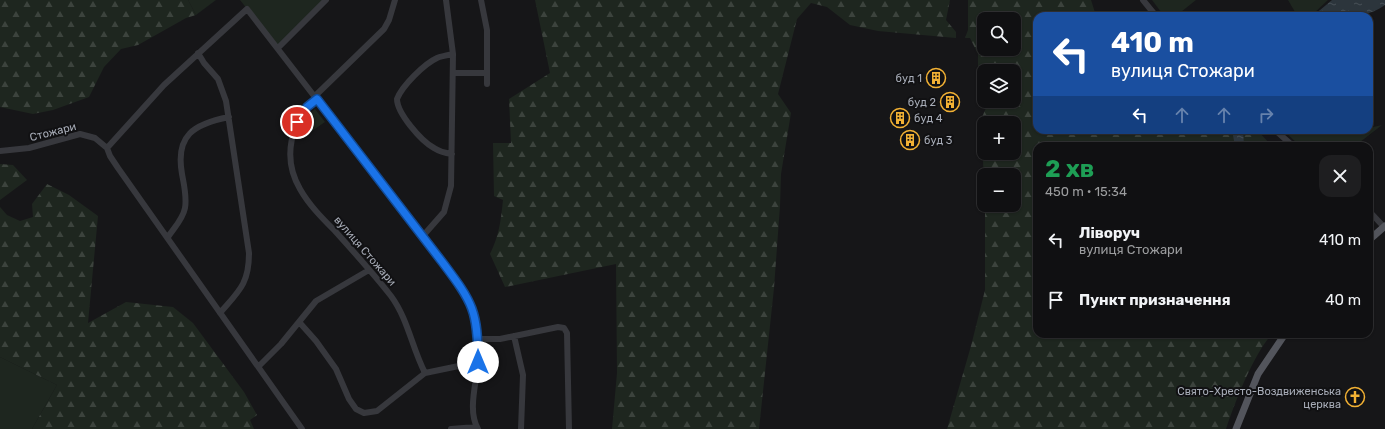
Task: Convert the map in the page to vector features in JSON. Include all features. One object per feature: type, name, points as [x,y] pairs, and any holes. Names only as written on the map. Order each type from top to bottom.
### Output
[{"type":"main road","points":[[1373,236],[1384,226]]},
{"type":"main road","points":[[1236,429],[1258,374],[1282,338]]},
{"type":"street","points":[[278,48],[326,0]]},
{"type":"street","name":"вулиця Стожари","points":[[395,0],[389,20],[384,29],[302,114],[293,130],[291,152],[294,175],[300,188],[312,206],[392,297],[402,315],[425,373]]},
{"type":"street","points":[[422,237],[438,220],[446,205],[451,186],[453,54],[446,0]]},
{"type":"street","points":[[481,0],[486,30],[487,84]]},
{"type":"street","points":[[1143,0],[1153,12]]},
{"type":"street","points":[[302,429],[118,168],[110,156],[107,148],[164,85],[248,9],[468,299],[475,314],[478,339],[478,362],[474,410],[477,428],[451,429]]},
{"type":"street","points":[[198,53],[204,63],[218,79],[226,101],[249,253],[249,267],[247,276],[241,288],[220,313]]},
{"type":"street","points":[[452,154],[443,153],[432,148],[399,110],[397,99],[407,84],[426,64],[438,58],[453,54]]},
{"type":"street","points":[[453,73],[487,72]]},
{"type":"street","points":[[168,238],[179,222],[186,207],[186,196],[180,157],[184,142],[199,125],[229,117]]},
{"type":"street","name":"Стожари","points":[[0,150],[29,148],[80,134],[95,138],[107,148]]},
{"type":"street","points":[[1280,134],[1288,142]]},
{"type":"street","points":[[1373,216],[1384,226]]},
{"type":"street","points":[[259,366],[300,323],[316,301],[369,270]]},
{"type":"street","points":[[300,323],[316,341],[336,369],[349,399],[356,409],[364,413],[377,411],[425,373],[478,362]]},
{"type":"street","points":[[478,339],[500,339],[558,327],[564,328],[567,333],[569,429]]},
{"type":"street","points":[[514,336],[523,375],[521,429]]},
{"type":"green space","points":[[0,0],[188,0],[196,15],[186,18],[138,45],[121,49],[104,67],[89,97],[53,110],[33,114],[0,107]]},
{"type":"green space","points":[[188,0],[216,0],[196,15]]},
{"type":"green space","points":[[240,0],[326,0],[278,48]]},
{"type":"green space","points":[[535,0],[950,0],[946,20],[956,32],[956,38],[878,31],[850,25],[827,7],[811,3],[797,19],[778,94],[791,113],[781,174],[774,288],[759,429],[612,429],[617,373],[616,264],[505,287],[490,254],[496,241],[503,200],[494,196],[493,143],[511,143],[509,99],[550,73]]},
{"type":"green space","points":[[968,0],[1091,0],[1095,12],[1033,12],[1033,134],[1261,134],[1268,142],[1033,142],[1033,338],[1269,338],[1251,366],[1226,429],[947,429],[971,346],[985,290],[985,212],[1021,212],[1021,168],[983,168],[983,160],[1021,160],[1021,116],[983,116],[986,108],[1021,108],[1021,64],[978,64],[978,56],[1021,56],[1021,12],[977,12],[977,52],[970,38],[965,38],[968,30]]},
{"type":"green space","points":[[1152,0],[1196,0],[1181,12],[1161,12]]},
{"type":"green space","points":[[1288,0],[1328,0],[1315,12],[1295,12]]},
{"type":"green space","points":[[315,109],[325,122],[312,131],[303,118],[308,110],[310,113]]},
{"type":"green space","points":[[1382,125],[1373,132],[1373,127]]},
{"type":"green space","points":[[1287,134],[1370,134],[1360,142],[1296,142]]},
{"type":"green space","points":[[0,164],[13,165],[27,180],[0,200]]},
{"type":"green space","points":[[47,184],[69,195],[98,216],[88,323],[126,302],[173,307],[193,323],[244,392],[257,415],[250,420],[254,429],[32,429],[57,385],[0,357],[0,207],[7,215],[20,221],[33,217],[32,204]]},
{"type":"green space","points":[[0,357],[57,385],[32,429],[0,429]]},
{"type":"water","points":[[1332,0],[1385,0],[1385,5],[1372,12],[1318,12]]},
{"type":"water","points":[[1233,134],[1243,134],[1244,142],[1234,142]]},
{"type":"place","name":"буд 1","points":[[936,78]]},
{"type":"place","name":"буд 2","points":[[950,102]]},
{"type":"place","name":"буд 4","points":[[900,118]]},
{"type":"place","name":"буд 3","points":[[910,140]]},
{"type":"place","name":"Свято-Хресто-Воздвиженська церква","points":[[1355,397]]},
{"type":"route","points":[[297,122],[307,107],[317,99],[396,204],[462,288],[475,314],[478,339],[478,362]]}]
